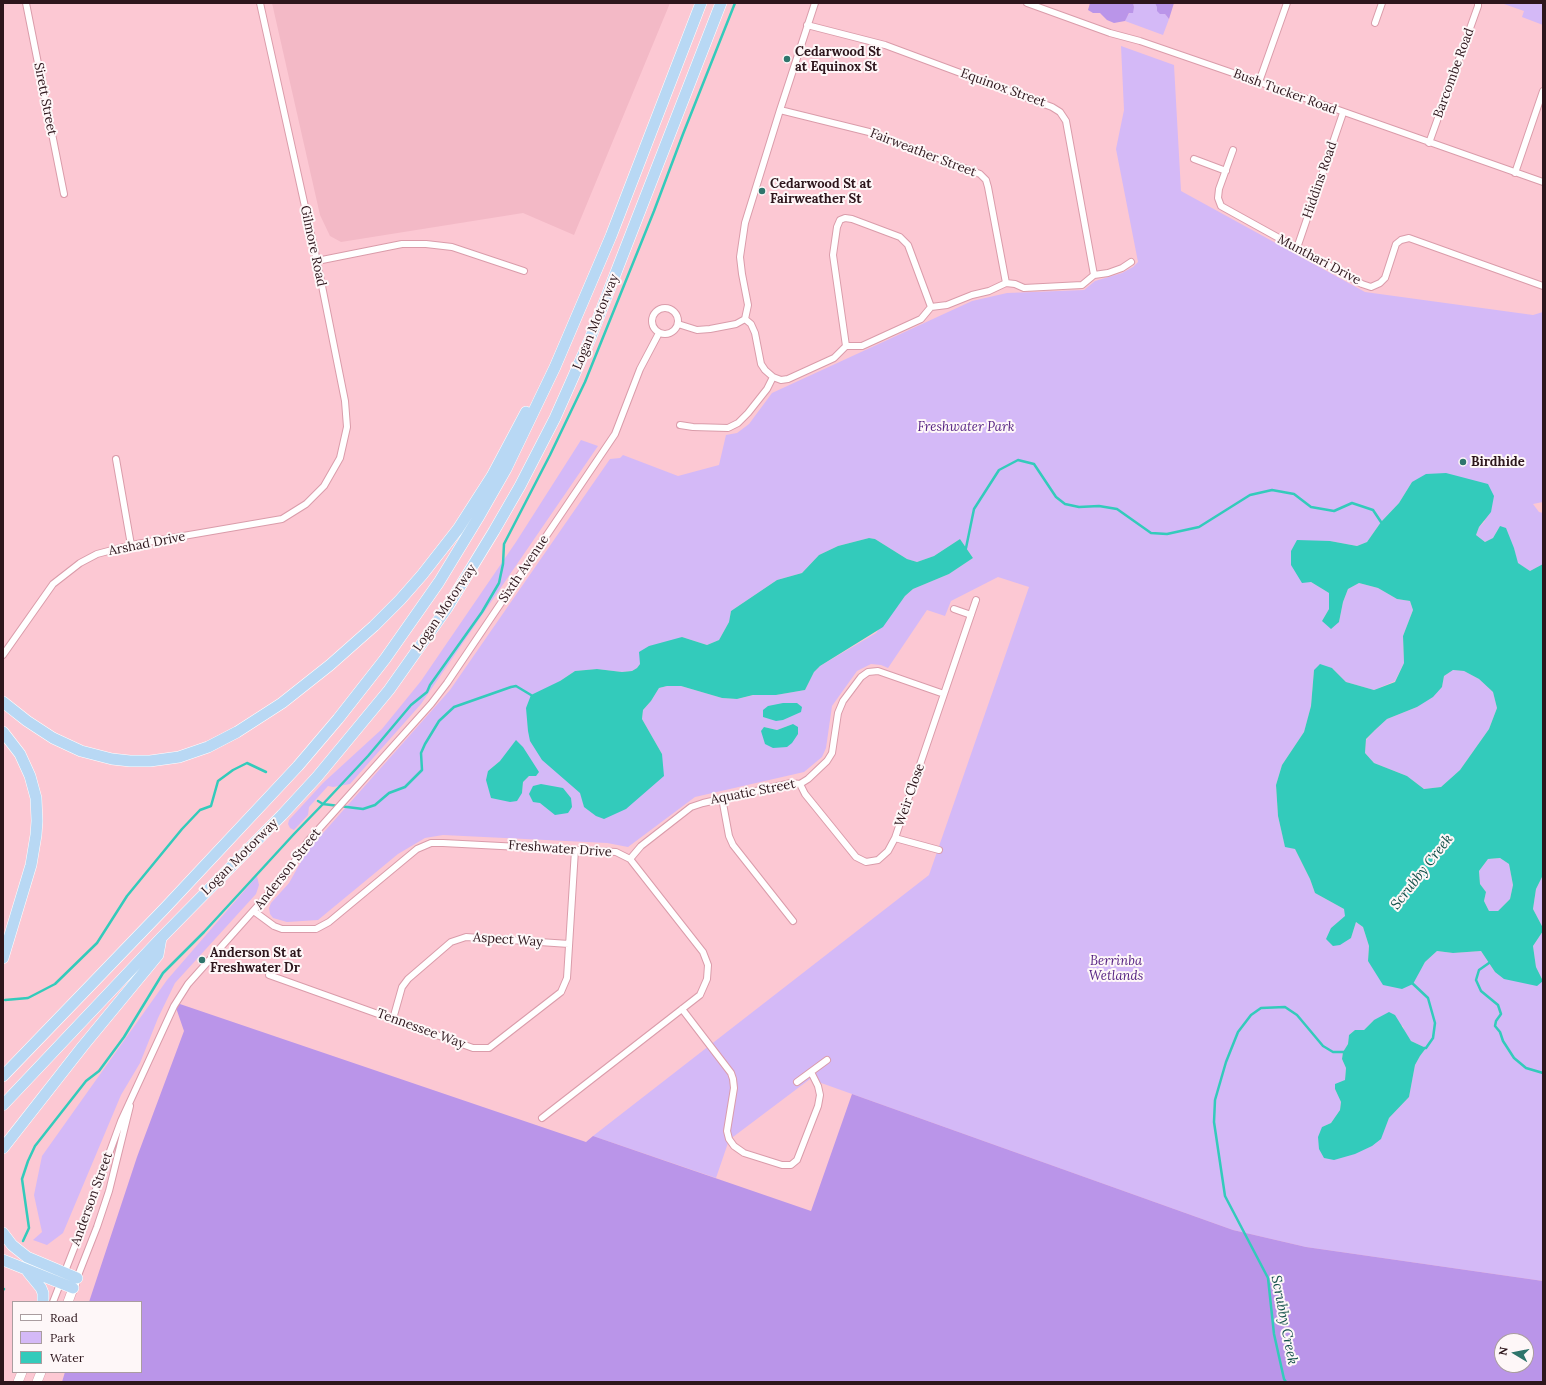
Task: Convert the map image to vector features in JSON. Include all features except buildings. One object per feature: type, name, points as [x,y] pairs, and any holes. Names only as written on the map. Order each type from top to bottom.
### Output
[{"type":"highway","name":"Logan Motorway","points":[[3,1076],[268,799],[356,698],[411,623],[466,537],[506,468],[556,367],[611,236],[701,3]]},
{"type":"highway","name":"Logan Motorway","points":[[3,1105],[161,938],[282,816],[317,777],[389,690],[447,608],[494,531],[552,424],[590,339],[721,3]]},
{"type":"highway","points":[[3,702],[33,726],[53,738],[81,751],[130,762],[179,757],[208,747],[237,732],[282,703],[330,665],[374,626],[422,575],[458,529],[475,503],[492,476],[538,390],[556,367]]},
{"type":"highway","points":[[3,732],[20,754],[30,776],[36,798],[37,821],[31,865],[3,958]]},
{"type":"highway","points":[[3,1148],[83,1046],[158,955],[161,938]]},
{"type":"highway","points":[[3,1233],[12,1245],[27,1257],[64,1273],[75,1283]]},
{"type":"highway","points":[[3,1260],[60,1284],[75,1283]]},
{"type":"highway","points":[[26,1270],[41,1288],[43,1293],[43,1301]]},
{"type":"main road","name":"Anderson Street","points":[[68,1301],[75,1283]]},
{"type":"street","name":"Sirett Street","points":[[26,3],[64,194]]},
{"type":"street","name":"Gilmore Road","points":[[260,3],[317,261],[345,401],[347,427],[340,458],[324,486]]},
{"type":"street","points":[[678,324],[697,330],[736,324],[745,319],[748,305],[740,257],[745,223],[815,3]]},
{"type":"street","name":"Bush Tucker Road","points":[[1027,3],[1110,33],[1140,41],[1259,82],[1343,113],[1543,182]]},
{"type":"street","points":[[1259,82],[1287,3]]},
{"type":"street","points":[[1375,23],[1382,3]]},
{"type":"street","name":"Barcombe Road","points":[[1429,143],[1478,3]]},
{"type":"street","name":"Equinox Street","points":[[807,25],[885,45],[1052,107],[1060,112],[1066,121],[1094,275]]},
{"type":"street","points":[[1515,173],[1543,91]]},
{"type":"street","name":"Fairweather Street","points":[[780,110],[869,132],[980,174],[986,180],[988,187],[1006,284]]},
{"type":"street","name":"Hiddins Road","points":[[1297,248],[1343,113]]},
{"type":"street","name":"Munthari Drive","points":[[1233,150],[1219,189],[1218,198],[1221,206],[1371,287],[1380,283],[1385,278],[1396,244],[1401,240],[1409,238],[1543,286]]},
{"type":"street","points":[[1194,159],[1226,171]]},
{"type":"street","points":[[846,346],[833,256],[837,227],[840,220],[845,218],[852,219],[900,237],[908,245],[931,307]]},
{"type":"street","points":[[317,261],[402,244],[426,244],[452,247],[524,271]]},
{"type":"street","points":[[745,319],[751,324],[755,333],[762,364],[765,370],[773,377],[781,380],[788,379],[834,358],[846,346],[862,346],[921,319],[931,307],[947,305],[1006,284],[1015,284],[1024,288],[1082,285],[1094,275],[1122,268],[1131,262]]},
{"type":"street","points":[[661,308],[674,311],[678,319],[676,328],[671,333],[659,334],[653,327],[653,314],[661,308]]},
{"type":"street","name":"Sixth Avenue","points":[[358,785],[431,704],[447,683],[606,449],[622,418],[640,369],[659,334]]},
{"type":"street","points":[[680,425],[728,428],[738,423],[767,389],[773,377]]},
{"type":"street","points":[[116,459],[131,546]]},
{"type":"street","name":"Arshad Drive","points":[[3,655],[53,584],[80,563],[97,554],[131,546],[282,519],[306,504],[324,486]]},
{"type":"street","name":"Weir Close","points":[[800,784],[805,794],[856,857],[866,862],[878,860],[888,851],[895,838],[976,600]]},
{"type":"street","points":[[954,609],[971,615]]},
{"type":"street","name":"Aquatic Street","points":[[630,859],[641,846],[692,808],[703,802],[790,783],[800,784],[808,779],[827,761],[832,752],[838,713],[843,701],[861,677],[868,672],[878,671],[944,694]]},
{"type":"street","name":"Anderson Street","points":[[53,1301],[120,1121],[174,1006],[188,984],[255,912],[288,873],[305,845],[358,785]]},
{"type":"street","points":[[722,798],[729,836],[733,845],[793,921]]},
{"type":"street","points":[[895,838],[939,850]]},
{"type":"street","name":"Freshwater Drive","points":[[255,912],[274,926],[282,929],[316,929],[329,922],[417,849],[431,843],[616,852],[630,859],[703,952],[708,965],[707,979],[700,995],[542,1118]]},
{"type":"street","name":"Tennessee Way","points":[[269,975],[473,1048],[489,1048],[561,992],[567,978],[574,850]]},
{"type":"street","name":"Aspect Way","points":[[393,1019],[402,987],[408,979],[451,942],[466,937],[569,944]]},
{"type":"street","points":[[682,1009],[731,1073],[734,1088],[727,1124],[729,1139],[734,1146],[744,1153],[782,1165],[791,1165],[797,1160],[818,1106],[820,1095],[818,1086],[811,1072]]},
{"type":"street","points":[[797,1082],[827,1060]]},
{"type":"street","name":"Anderson Street","points":[[75,1283],[97,1227],[109,1191],[132,1097]]},
{"type":"shaded area","points":[[272,3],[670,3],[574,235],[523,213],[341,242],[330,236],[320,215]]},
{"type":"shaded area","points":[[1090,3],[1133,3],[1134,7],[1133,13],[1129,13],[1125,21],[1114,23],[1107,20],[1100,13],[1093,13],[1088,10]]},
{"type":"shaded area","points":[[1155,3],[1174,3],[1169,19],[1165,14],[1160,14],[1157,11]]},
{"type":"shaded area","points":[[174,1002],[586,1142],[593,1136],[811,1211],[852,1094],[1233,1230],[1306,1247],[1543,1281],[1543,1382],[62,1382],[65,1373],[142,1373],[142,1301],[89,1301],[137,1157],[184,1031]]},
{"type":"green space","points":[[1133,3],[1155,3],[1162,13],[1169,19],[1163,35],[1125,21],[1134,7]]},
{"type":"green space","points":[[1501,3],[1543,3],[1543,25],[1522,17],[1524,11]]},
{"type":"green space","name":"Berrinba Wetlands","points":[[1121,46],[1174,65],[1181,191],[1365,292],[1533,315],[1543,312],[1543,502],[1533,504],[1539,512],[1543,513],[1543,564],[1530,571],[1517,563],[1514,548],[1500,526],[1493,538],[1485,542],[1476,535],[1479,527],[1485,521],[1412,482],[1399,503],[1381,522],[1367,542],[1357,546],[1330,541],[1311,582],[1329,593],[1329,609],[1322,621],[1339,622],[1343,602],[1348,589],[1359,583],[1378,588],[1397,599],[1410,601],[1413,610],[1403,636],[1404,663],[1395,681],[1374,690],[1346,682],[1332,668],[1314,670],[1311,706],[1304,732],[1282,765],[1276,785],[1278,816],[1285,846],[1295,849],[1310,879],[1315,893],[1344,909],[1346,916],[1331,928],[1351,938],[1356,922],[1363,927],[1369,946],[1368,961],[1412,984],[1425,962],[1437,951],[1453,953],[1481,951],[1495,972],[1543,981],[1543,1281],[1306,1247],[1233,1230],[810,1079],[729,1140],[716,1178],[593,1136],[929,875],[1029,587],[998,577],[951,601],[945,616],[927,610],[888,668],[881,665],[871,664],[857,671],[832,706],[826,748],[822,757],[804,772],[695,797],[628,847],[607,843],[443,835],[425,838],[398,854],[318,920],[287,922],[273,918],[270,914],[269,908],[271,903],[289,883],[307,851],[450,690],[610,459],[620,458],[623,455],[678,476],[719,465],[726,435],[737,433],[749,424],[772,393],[972,301],[1007,293],[1084,290],[1095,281],[1122,273],[1133,267],[1138,262],[1116,149],[1124,110]],"holes":[[[869,538],[875,539],[907,559],[917,562],[934,556],[960,539],[973,558],[949,574],[913,589],[905,596],[876,633],[820,666],[814,672],[805,690],[776,695],[754,695],[737,699],[722,698],[681,686],[667,686],[659,688],[643,710],[642,719],[662,754],[584,807],[560,681],[575,671],[597,669],[622,672],[632,671],[640,664],[682,637],[707,645],[719,640],[729,622],[731,611],[777,580],[802,573],[819,555],[838,546]],[[793,724],[765,744],[764,727],[777,730]],[[500,761],[529,776],[523,782],[522,793],[488,771]],[[1374,1020],[1403,1026],[1404,1031],[1411,1041],[1426,1048],[1415,1065],[1409,1097],[1389,1118],[1380,1139],[1322,1127],[1331,1123],[1340,1110],[1341,1102],[1335,1089],[1345,1080],[1346,1068],[1342,1059],[1343,1052],[1348,1044],[1349,1035],[1355,1030],[1364,1030]]]},
{"type":"green space","points":[[581,440],[598,446],[421,704],[350,784],[333,787],[328,786],[309,807],[308,815],[294,830],[290,828],[288,824],[289,820],[323,783],[382,729],[421,681],[516,542]]},
{"type":"green space","points":[[1453,670],[1464,671],[1479,679],[1493,692],[1497,708],[1489,729],[1460,770],[1441,787],[1424,789],[1407,776],[1374,763],[1365,753],[1366,740],[1387,719],[1417,707],[1442,687],[1444,676]]},
{"type":"green space","points":[[1500,858],[1509,864],[1513,885],[1510,899],[1498,911],[1489,911],[1484,901],[1486,892],[1480,884],[1479,871],[1488,859]]},
{"type":"green space","points":[[1543,875],[1543,928],[1533,909],[1536,889]]},
{"type":"green space","points":[[257,876],[259,885],[256,894],[175,983],[158,1018],[140,1063],[121,1095],[63,1233],[47,1245],[33,1240],[42,1232],[34,1195],[42,1156],[167,980]]},
{"type":"green space","points":[[1543,931],[1543,981],[1536,967],[1533,946]]},
{"type":"water","points":[[1446,473],[1488,484],[1494,496],[1491,512],[1479,527],[1476,535],[1485,542],[1493,538],[1500,526],[1506,528],[1518,563],[1530,571],[1543,564],[1543,875],[1536,889],[1533,909],[1543,928],[1543,931],[1533,946],[1536,967],[1543,981],[1537,986],[1504,979],[1495,972],[1481,951],[1453,953],[1437,951],[1425,962],[1413,984],[1402,989],[1383,985],[1368,961],[1369,946],[1363,927],[1356,922],[1351,938],[1340,945],[1333,946],[1326,939],[1331,928],[1345,916],[1344,909],[1315,893],[1310,879],[1295,849],[1285,847],[1278,816],[1276,785],[1282,765],[1304,732],[1311,706],[1314,670],[1320,664],[1332,668],[1346,682],[1374,690],[1395,682],[1404,663],[1403,636],[1413,610],[1410,601],[1397,599],[1378,588],[1359,583],[1348,589],[1343,602],[1339,622],[1331,629],[1322,621],[1329,609],[1329,593],[1311,582],[1302,583],[1291,565],[1291,551],[1297,540],[1330,541],[1357,546],[1367,542],[1381,522],[1399,503],[1412,482],[1426,474]],"holes":[[[1453,670],[1464,671],[1479,679],[1493,692],[1497,708],[1489,729],[1460,770],[1441,787],[1424,789],[1407,776],[1374,763],[1365,753],[1366,739],[1387,719],[1417,707],[1433,697],[1442,687],[1444,676]],[[1500,858],[1509,864],[1513,885],[1510,899],[1498,911],[1489,911],[1484,901],[1486,892],[1480,884],[1479,871],[1488,859]]]},
{"type":"water","points":[[869,538],[875,539],[907,559],[917,562],[934,556],[960,539],[973,558],[949,574],[913,589],[905,596],[883,627],[820,666],[814,672],[805,690],[776,695],[753,695],[737,699],[722,698],[681,686],[667,686],[659,688],[643,710],[642,719],[662,754],[664,776],[626,809],[604,819],[596,816],[584,807],[580,793],[542,760],[530,741],[528,731],[526,708],[531,695],[560,681],[575,671],[597,669],[622,672],[632,671],[640,664],[639,652],[649,646],[682,637],[707,645],[719,640],[729,622],[731,611],[777,580],[802,573],[819,555],[838,546]]},
{"type":"water","points":[[783,703],[797,703],[802,707],[801,712],[783,720],[776,721],[763,717],[763,710],[768,706]]},
{"type":"water","points":[[793,724],[798,727],[798,734],[792,743],[787,747],[773,748],[765,744],[761,731],[764,727],[777,730]]},
{"type":"water","points":[[516,740],[523,747],[539,772],[536,776],[529,776],[523,782],[522,793],[517,801],[510,802],[491,798],[486,780],[488,771],[500,761]]},
{"type":"water","points":[[541,784],[563,788],[571,798],[572,807],[568,813],[555,815],[540,803],[533,802],[529,794],[533,786]]},
{"type":"water","points":[[1389,1012],[1395,1015],[1411,1041],[1426,1048],[1415,1065],[1409,1097],[1389,1118],[1381,1139],[1372,1146],[1355,1154],[1334,1160],[1324,1158],[1319,1149],[1318,1137],[1322,1127],[1331,1123],[1340,1110],[1341,1102],[1335,1089],[1335,1084],[1345,1080],[1346,1068],[1342,1059],[1343,1052],[1348,1044],[1349,1035],[1355,1030],[1364,1030],[1374,1020]]},
{"type":"waterway","points":[[23,1241],[29,1228],[22,1179],[35,1146],[86,1081],[99,1071],[124,1037],[163,973],[204,932],[368,756],[411,705],[427,692],[430,685],[482,612],[499,583],[503,564],[504,544],[550,455],[585,382],[654,211],[735,3]]},
{"type":"waterway","points":[[966,548],[974,509],[999,470],[1018,460],[1034,464],[1056,497],[1065,504],[1079,507],[1099,506],[1117,509],[1151,533],[1167,534],[1199,527],[1250,495],[1272,490],[1294,494],[1311,507],[1334,511],[1352,503],[1373,510],[1381,522]]},
{"type":"waterway","points":[[318,801],[323,804],[363,809],[375,805],[389,793],[405,787],[422,770],[421,753],[425,744],[439,721],[454,707],[516,686],[531,695]]},
{"type":"waterway","points":[[5,1000],[28,998],[55,984],[97,943],[127,896],[182,829],[200,810],[211,806],[218,781],[233,770],[247,763],[266,772]]},
{"type":"waterway","points":[[1489,963],[1479,970],[1476,980],[1481,991],[1498,1005],[1501,1014],[1496,1021],[1495,1026],[1500,1032],[1503,1041],[1514,1058],[1526,1068],[1543,1073]]},
{"type":"waterway","name":"Scrubby Creek","points":[[1411,982],[1428,998],[1435,1023],[1433,1038],[1426,1048],[1424,1048]]},
{"type":"waterway","name":"Scrubby Creek","points":[[1286,1382],[1284,1379],[1274,1334],[1268,1278],[1225,1196],[1214,1122],[1215,1100],[1226,1062],[1238,1032],[1251,1015],[1261,1008],[1285,1007],[1297,1015],[1323,1046],[1333,1052],[1346,1052]]},
{"type":"place","name":"Cedarwood St at Equinox St","points":[[787,59]]},
{"type":"place","name":"Cedarwood St at Fairweather St","points":[[762,191]]},
{"type":"place","name":"Birdhide","points":[[1463,462]]},
{"type":"place","name":"Anderson St at Freshwater Dr","points":[[202,960]]},
{"type":"park label","name":"Freshwater Park","points":[[966,427]]}]
